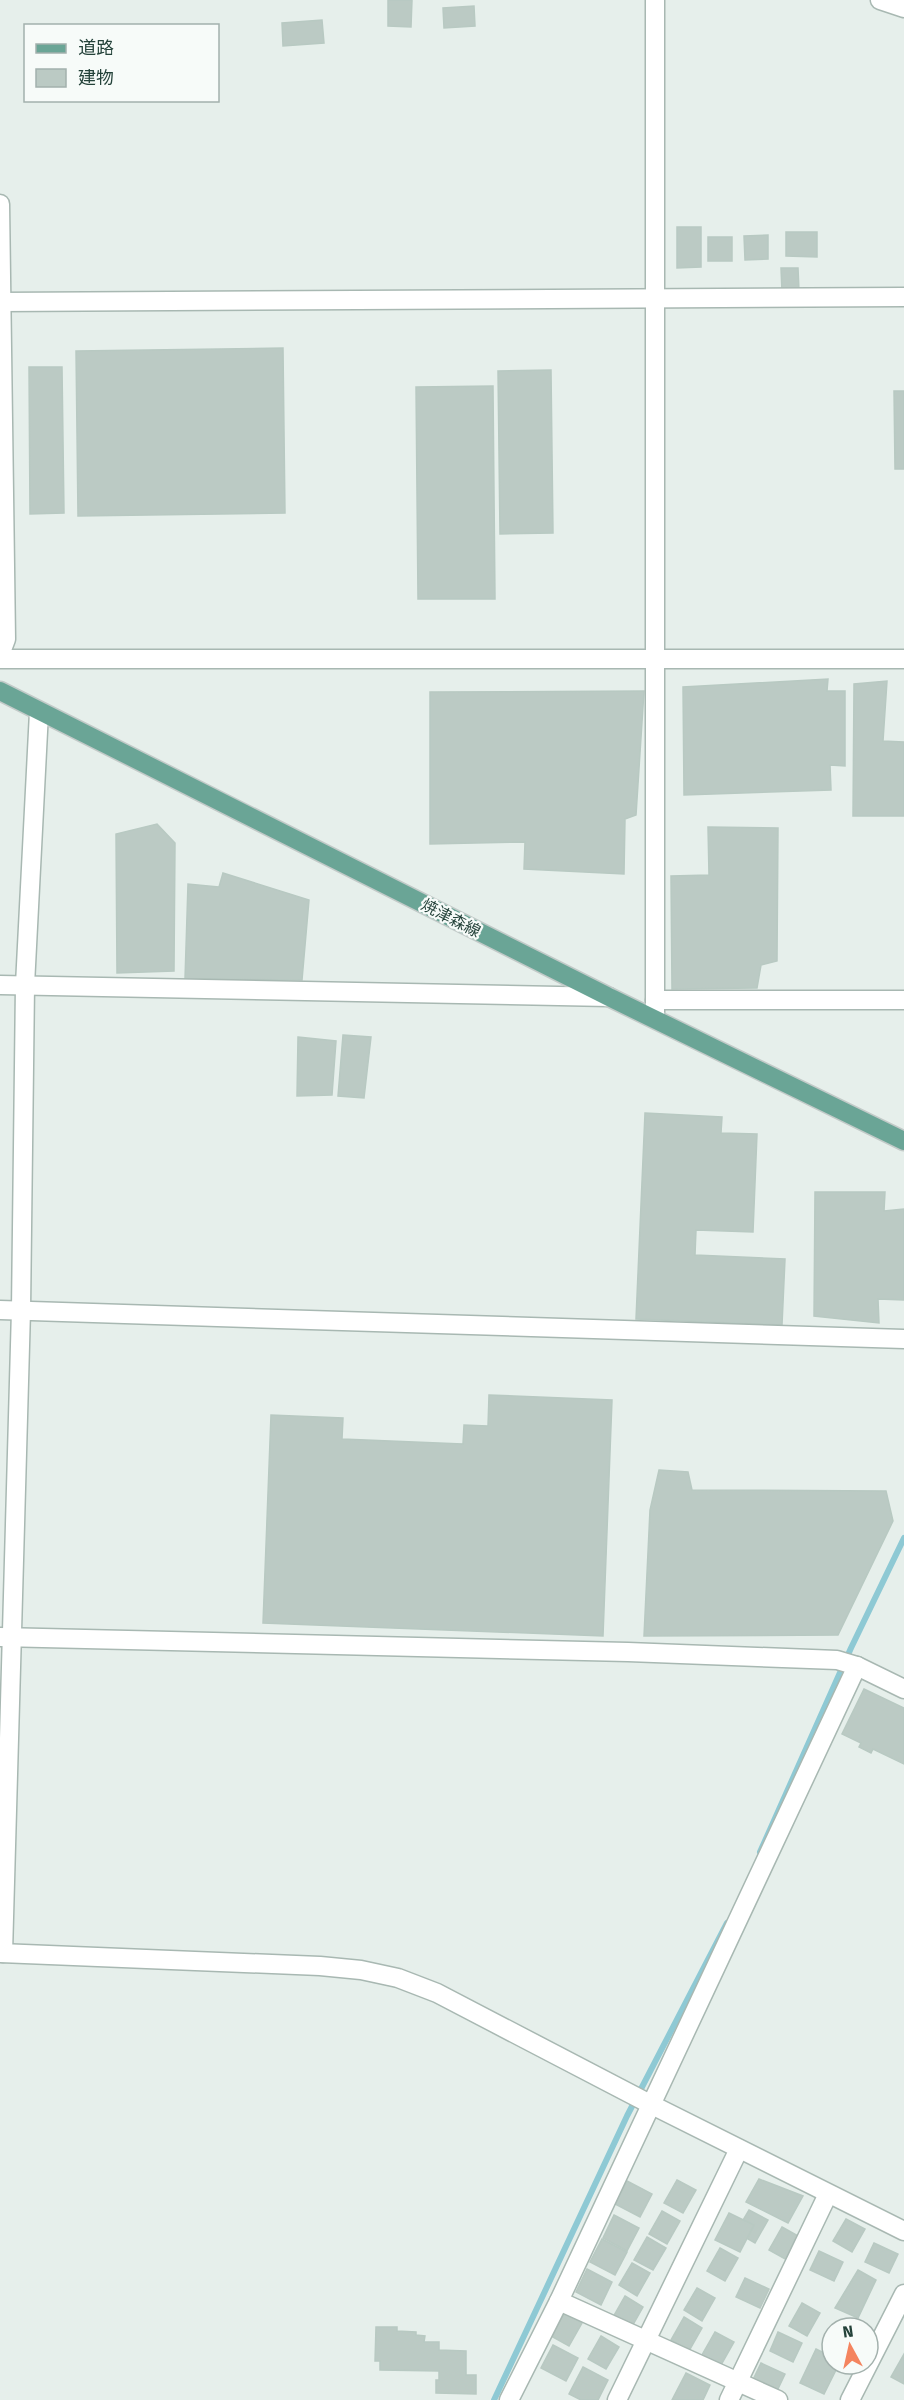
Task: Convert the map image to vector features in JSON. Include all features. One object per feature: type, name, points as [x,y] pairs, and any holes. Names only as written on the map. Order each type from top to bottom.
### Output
[{"type":"main road","name":"焼津森線","points":[[0,692],[609,997],[655,1009],[904,1141]]},
{"type":"street","points":[[655,0],[655,1009],[904,1000]]},
{"type":"street","points":[[880,0],[904,8]]},
{"type":"street","points":[[0,204],[2,651],[656,659],[904,659]]},
{"type":"street","points":[[1,302],[904,297]]},
{"type":"street","points":[[39,712],[26,985],[21,1310],[5,1638],[2,1953],[320,1966],[361,1970],[398,1978],[437,1993],[650,2104],[904,2231]]},
{"type":"street","points":[[0,984],[609,997]]},
{"type":"street","points":[[0,1310],[904,1339]]},
{"type":"street","points":[[5,1638],[628,1652],[837,1660],[857,1666],[904,1689]]},
{"type":"street","points":[[509,2400],[559,2301],[857,1666]]},
{"type":"street","points":[[617,2400],[739,2149]]},
{"type":"street","points":[[729,2400],[828,2194]]},
{"type":"street","points":[[850,2400],[904,2294]]},
{"type":"street","points":[[559,2301],[778,2400]]},
{"type":"building","points":[[388,0],[412,0],[411,27],[388,26]]},
{"type":"building","points":[[474,6],[475,26],[444,28],[443,8]]},
{"type":"building","points":[[322,20],[324,43],[283,46],[282,23]]},
{"type":"building","points":[[677,227],[701,227],[701,267],[677,268]]},
{"type":"building","points":[[786,232],[817,232],[817,257],[786,256]]},
{"type":"building","points":[[768,235],[768,259],[745,260],[744,236]]},
{"type":"building","points":[[708,237],[732,237],[732,261],[708,261]]},
{"type":"building","points":[[781,268],[798,268],[799,291],[782,292]]},
{"type":"building","points":[[283,348],[285,513],[78,516],[76,351]]},
{"type":"building","points":[[29,367],[62,367],[64,513],[30,514]]},
{"type":"building","points":[[551,370],[553,533],[500,534],[498,371]]},
{"type":"building","points":[[493,386],[495,599],[418,599],[416,387]]},
{"type":"building","points":[[894,391],[904,391],[904,469],[895,469]]},
{"type":"building","points":[[828,679],[827,691],[845,691],[845,766],[830,765],[831,790],[684,795],[683,687]]},
{"type":"building","points":[[887,681],[883,741],[904,742],[904,816],[853,816],[854,684]]},
{"type":"building","points":[[644,691],[636,815],[625,819],[624,874],[524,869],[525,842],[430,844],[430,692]]},
{"type":"building","points":[[157,824],[175,843],[174,971],[117,973],[116,834]]},
{"type":"building","points":[[708,827],[778,828],[777,961],[761,965],[757,988],[672,989],[671,876],[709,875]]},
{"type":"building","points":[[223,873],[309,900],[302,980],[185,979],[188,884],[219,887]]},
{"type":"building","points":[[343,1035],[371,1037],[364,1098],[338,1096]]},
{"type":"building","points":[[298,1037],[336,1041],[332,1095],[297,1096]]},
{"type":"building","points":[[645,1113],[722,1117],[721,1133],[757,1134],[753,1232],[696,1230],[695,1255],[785,1259],[782,1325],[636,1319]]},
{"type":"building","points":[[815,1192],[885,1192],[884,1211],[904,1209],[904,1300],[878,1299],[879,1323],[814,1316]]},
{"type":"building","points":[[489,1395],[612,1400],[603,1636],[263,1623],[271,1415],[343,1418],[342,1439],[463,1444],[464,1425],[488,1426]]},
{"type":"building","points":[[659,1470],[688,1472],[692,1490],[886,1491],[893,1521],[838,1635],[644,1636],[650,1510]]},
{"type":"building","points":[[864,1689],[904,1708],[904,1764],[873,1749],[871,1753],[859,1747],[861,1743],[842,1734]]},
{"type":"building","points":[[759,2179],[803,2196],[788,2223],[746,2202]]},
{"type":"building","points":[[677,2180],[696,2190],[683,2213],[664,2203]]},
{"type":"building","points":[[627,2181],[652,2194],[640,2217],[615,2204]]},
{"type":"building","points":[[749,2210],[768,2220],[755,2243],[736,2232]]},
{"type":"building","points":[[662,2211],[680,2221],[667,2244],[649,2234]]},
{"type":"building","points":[[729,2213],[754,2225],[740,2252],[715,2240]]},
{"type":"building","points":[[614,2215],[639,2228],[627,2251],[603,2238]]},
{"type":"building","points":[[846,2219],[865,2229],[852,2252],[833,2241]]},
{"type":"building","points":[[782,2227],[800,2237],[787,2260],[769,2250]]},
{"type":"building","points":[[647,2237],[666,2248],[653,2270],[634,2260]]},
{"type":"building","points":[[602,2239],[627,2252],[615,2275],[590,2262]]},
{"type":"building","points":[[874,2243],[898,2254],[889,2273],[865,2262]]},
{"type":"building","points":[[720,2248],[738,2258],[725,2281],[707,2271]]},
{"type":"building","points":[[819,2251],[843,2262],[834,2281],[810,2270]]},
{"type":"building","points":[[632,2263],[650,2273],[637,2296],[619,2285]]},
{"type":"building","points":[[587,2269],[612,2282],[601,2305],[576,2292]]},
{"type":"building","points":[[858,2270],[876,2280],[859,2316],[835,2308]]},
{"type":"building","points":[[745,2278],[769,2289],[760,2308],[736,2297]]},
{"type":"building","points":[[697,2288],[715,2298],[702,2321],[684,2310]]},
{"type":"building","points":[[625,2296],[643,2307],[630,2330],[612,2319]]},
{"type":"building","points":[[802,2303],[820,2313],[807,2336],[789,2326]]},
{"type":"building","points":[[564,2313],[582,2323],[569,2346],[551,2336]]},
{"type":"building","points":[[684,2317],[702,2328],[689,2351],[671,2340]]},
{"type":"building","points":[[376,2327],[397,2327],[397,2331],[416,2332],[416,2335],[425,2336],[424,2342],[439,2342],[439,2350],[466,2351],[466,2375],[476,2375],[476,2394],[436,2393],[439,2371],[380,2370],[380,2361],[375,2361]]},
{"type":"building","points":[[715,2332],[734,2342],[721,2365],[702,2355]]},
{"type":"building","points":[[778,2332],[802,2343],[793,2362],[770,2351]]},
{"type":"building","points":[[601,2336],[619,2347],[606,2369],[588,2359]]},
{"type":"building","points":[[553,2345],[578,2358],[566,2381],[541,2368]]},
{"type":"building","points":[[816,2349],[820,2351],[820,2376],[833,2376],[824,2394],[800,2383]]},
{"type":"building","points":[[904,2354],[904,2384],[891,2377]]},
{"type":"building","points":[[761,2363],[785,2374],[776,2393],[752,2382]]},
{"type":"building","points":[[583,2367],[608,2380],[598,2400],[581,2400],[569,2394]]},
{"type":"building","points":[[686,2373],[710,2385],[703,2400],[672,2400]]},
{"type":"waterway","points":[[760,1852],[851,1648],[904,1538]]},
{"type":"waterway","points":[[494,2400],[627,2116],[727,1923]]}]
